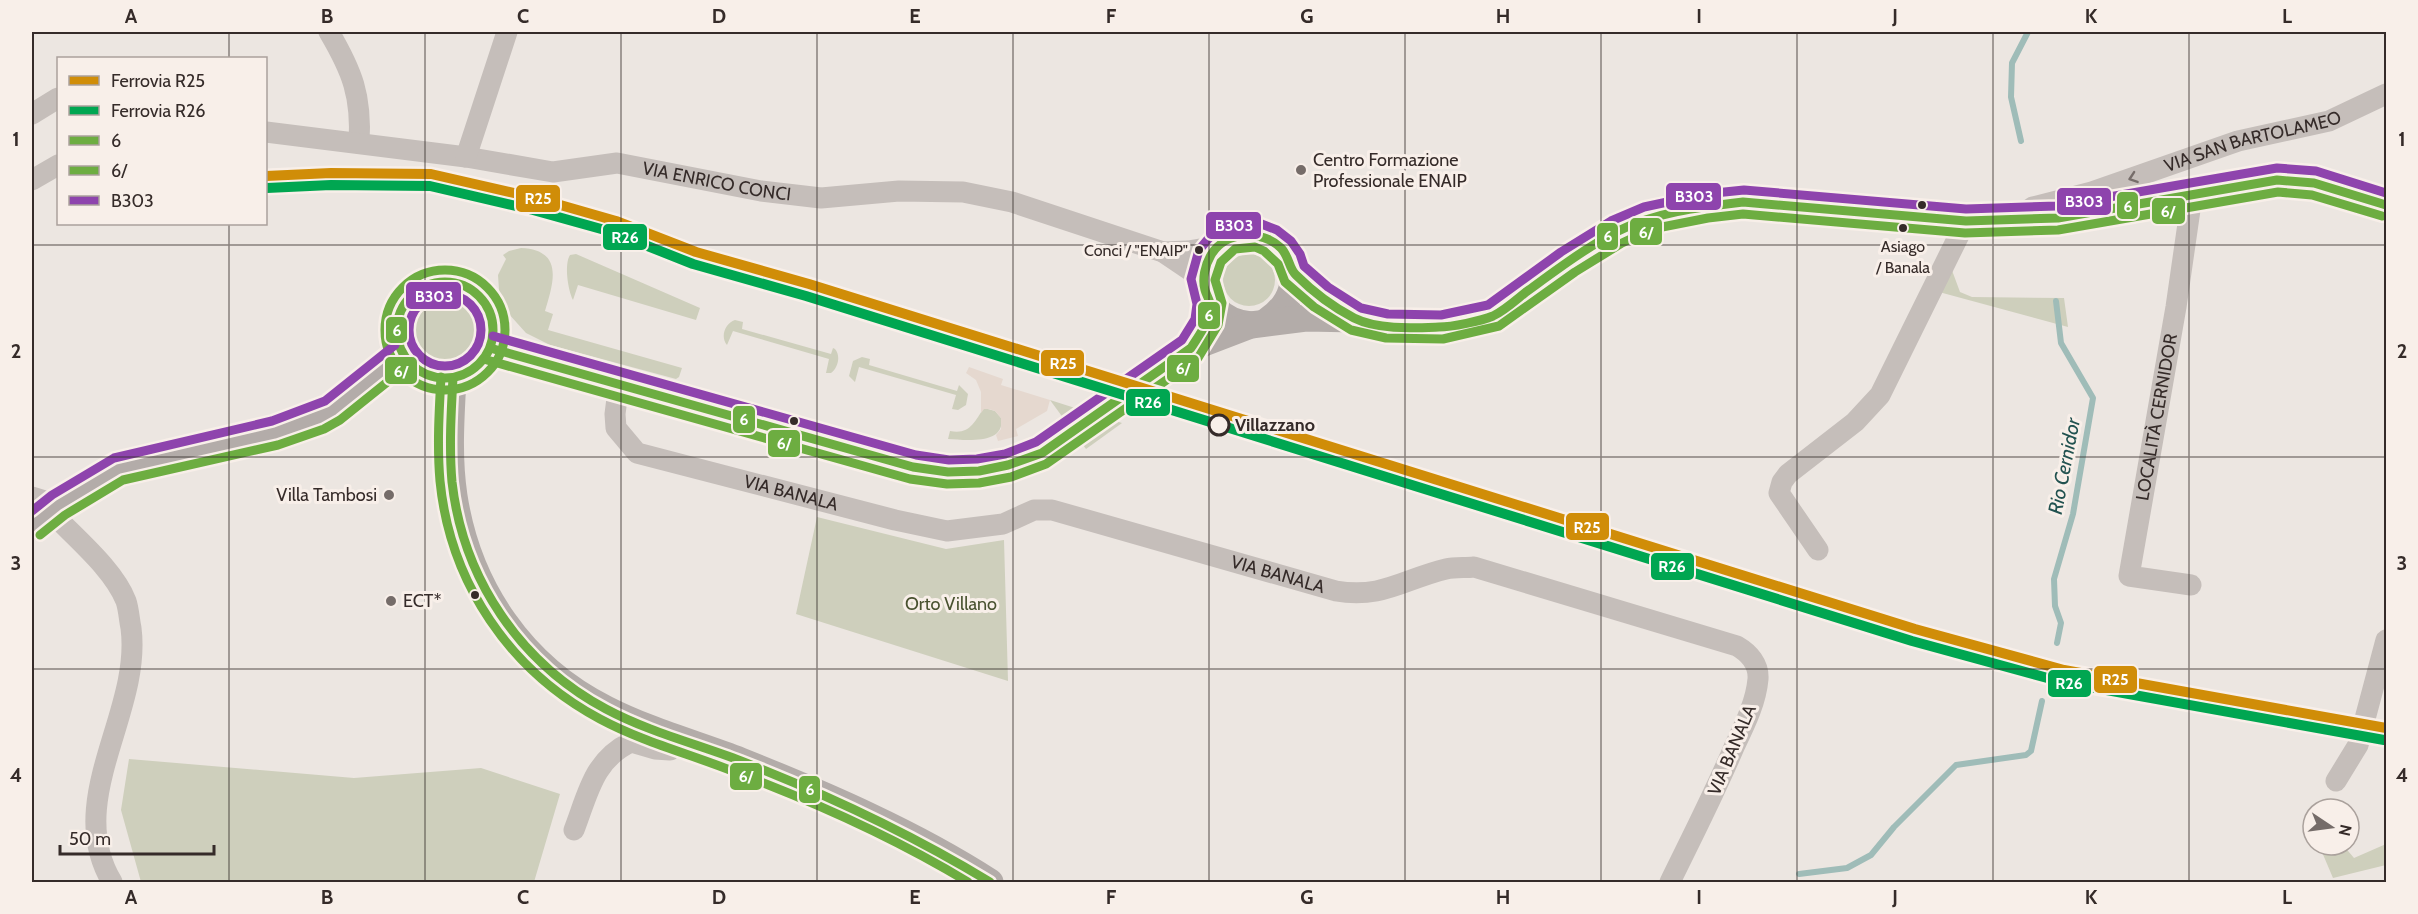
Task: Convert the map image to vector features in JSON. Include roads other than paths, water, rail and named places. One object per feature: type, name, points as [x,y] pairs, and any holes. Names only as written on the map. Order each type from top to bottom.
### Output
[{"type":"main road","points":[[1207,291],[1227,320],[1259,323],[1306,318],[1356,319],[1387,326],[1442,327],[1493,315],[1568,262],[1616,232],[1648,218],[1706,206],[1743,202],[1966,221],[2058,218],[2277,180],[2296,180],[2337,189],[2386,205]]},
{"type":"main road","points":[[1257,235],[1270,240],[1285,254],[1293,273],[1293,288],[1288,302],[1279,313],[1259,323],[1191,348],[1206,323],[1210,256],[1218,246],[1230,238],[1257,235]]},
{"type":"main road","points":[[1293,273],[1321,297],[1356,319]]},
{"type":"main road","points":[[449,282],[462,285],[477,293],[492,316],[494,331],[490,348],[484,360],[473,370],[453,378],[433,377],[422,373],[411,365],[403,354],[397,333],[399,317],[405,303],[425,286],[449,282]]},
{"type":"main road","points":[[490,348],[932,471],[974,473],[995,470],[1042,453],[1066,437]]},
{"type":"main road","points":[[43,510],[118,469],[275,433],[319,418],[332,411],[403,354]]},
{"type":"main road","points":[[453,378],[450,438],[454,495],[464,539],[478,578],[492,607],[512,635],[533,657],[570,688],[606,710],[751,765],[906,834],[946,854],[990,882]]},
{"type":"street","points":[[329,32],[345,58],[358,96],[361,118],[359,143]]},
{"type":"street","points":[[466,157],[507,32]]},
{"type":"street","name":"VIA SAN BARTOLAMEO","points":[[2016,218],[2033,207],[2092,192],[2205,152],[2260,135],[2329,121],[2386,94]]},
{"type":"street","points":[[32,114],[57,99]]},
{"type":"street","name":"VIA ENRICO CONCI","points":[[267,132],[466,157],[553,172],[617,163],[761,191],[821,198],[899,191],[963,192],[1012,202],[1163,252],[1218,246]]},
{"type":"street","points":[[32,180],[57,166]]},
{"type":"street","name":"LOCALITÀ CERNIDOR","points":[[2191,585],[2129,576],[2176,307],[2192,196]]},
{"type":"street","points":[[1818,550],[1779,493],[1782,482],[1788,474],[1855,422],[1880,395],[1966,221]]},
{"type":"street","name":"VIA ENRICO CONCI","points":[[1163,252],[1207,291]]},
{"type":"street","name":"VIA BANALA","points":[[619,383],[615,414],[616,428],[637,453],[895,520],[947,531],[1003,524],[1034,510],[1052,510],[1356,595],[1380,592],[1447,568],[1474,567],[1737,646],[1747,651],[1754,662],[1758,677],[1753,703],[1706,812],[1670,882]]},
{"type":"street","points":[[43,510],[115,580],[128,608],[133,645],[129,681],[108,748],[97,798],[98,843],[111,882]]},
{"type":"street","points":[[2336,781],[2358,745],[2386,640]]},
{"type":"street","points":[[574,830],[596,771],[616,749],[631,742],[655,749],[669,750],[675,738]]},
{"type":"waterway","name":"Rio Cernidor","points":[[2021,141],[2011,97],[2012,63],[2028,32]]},
{"type":"waterway","name":"Rio Cernidor","points":[[2056,301],[2061,343],[2093,398],[2073,514],[2054,579],[2055,606],[2061,623],[2057,643]]},
{"type":"waterway","name":"Rio Cernidor","points":[[1799,874],[1847,868],[1871,855],[1894,827],[1956,765],[2026,755],[2031,751],[2042,701]]},
{"type":"tunnel","points":[[1066,437],[1191,348]]},
{"type":"rail line","name":"R25","points":[[267,176],[331,173],[431,174],[536,198],[616,221],[696,252],[809,284],[1915,629],[2064,670],[2386,728]]},
{"type":"rail line","name":"R26","points":[[267,188],[331,185],[430,186],[533,210],[612,232],[693,264],[806,296],[1912,641],[2062,682],[2384,740]]},
{"type":"place","name":"Centro Formazione Professionale ENAIP","points":[[1301,170]]},
{"type":"place","name":"Asiago / Banala","points":[[1903,228]]},
{"type":"place","name":"Conci / \"ENAIP\"","points":[[1199,250]]},
{"type":"place","name":"Villazzano","points":[[1219,425]]},
{"type":"place","name":"Villa Tambosi","points":[[389,495]]},
{"type":"place","name":"ECT*","points":[[391,601]]},
{"type":"park label","name":"Orto Villano","points":[[951,604]]}]
